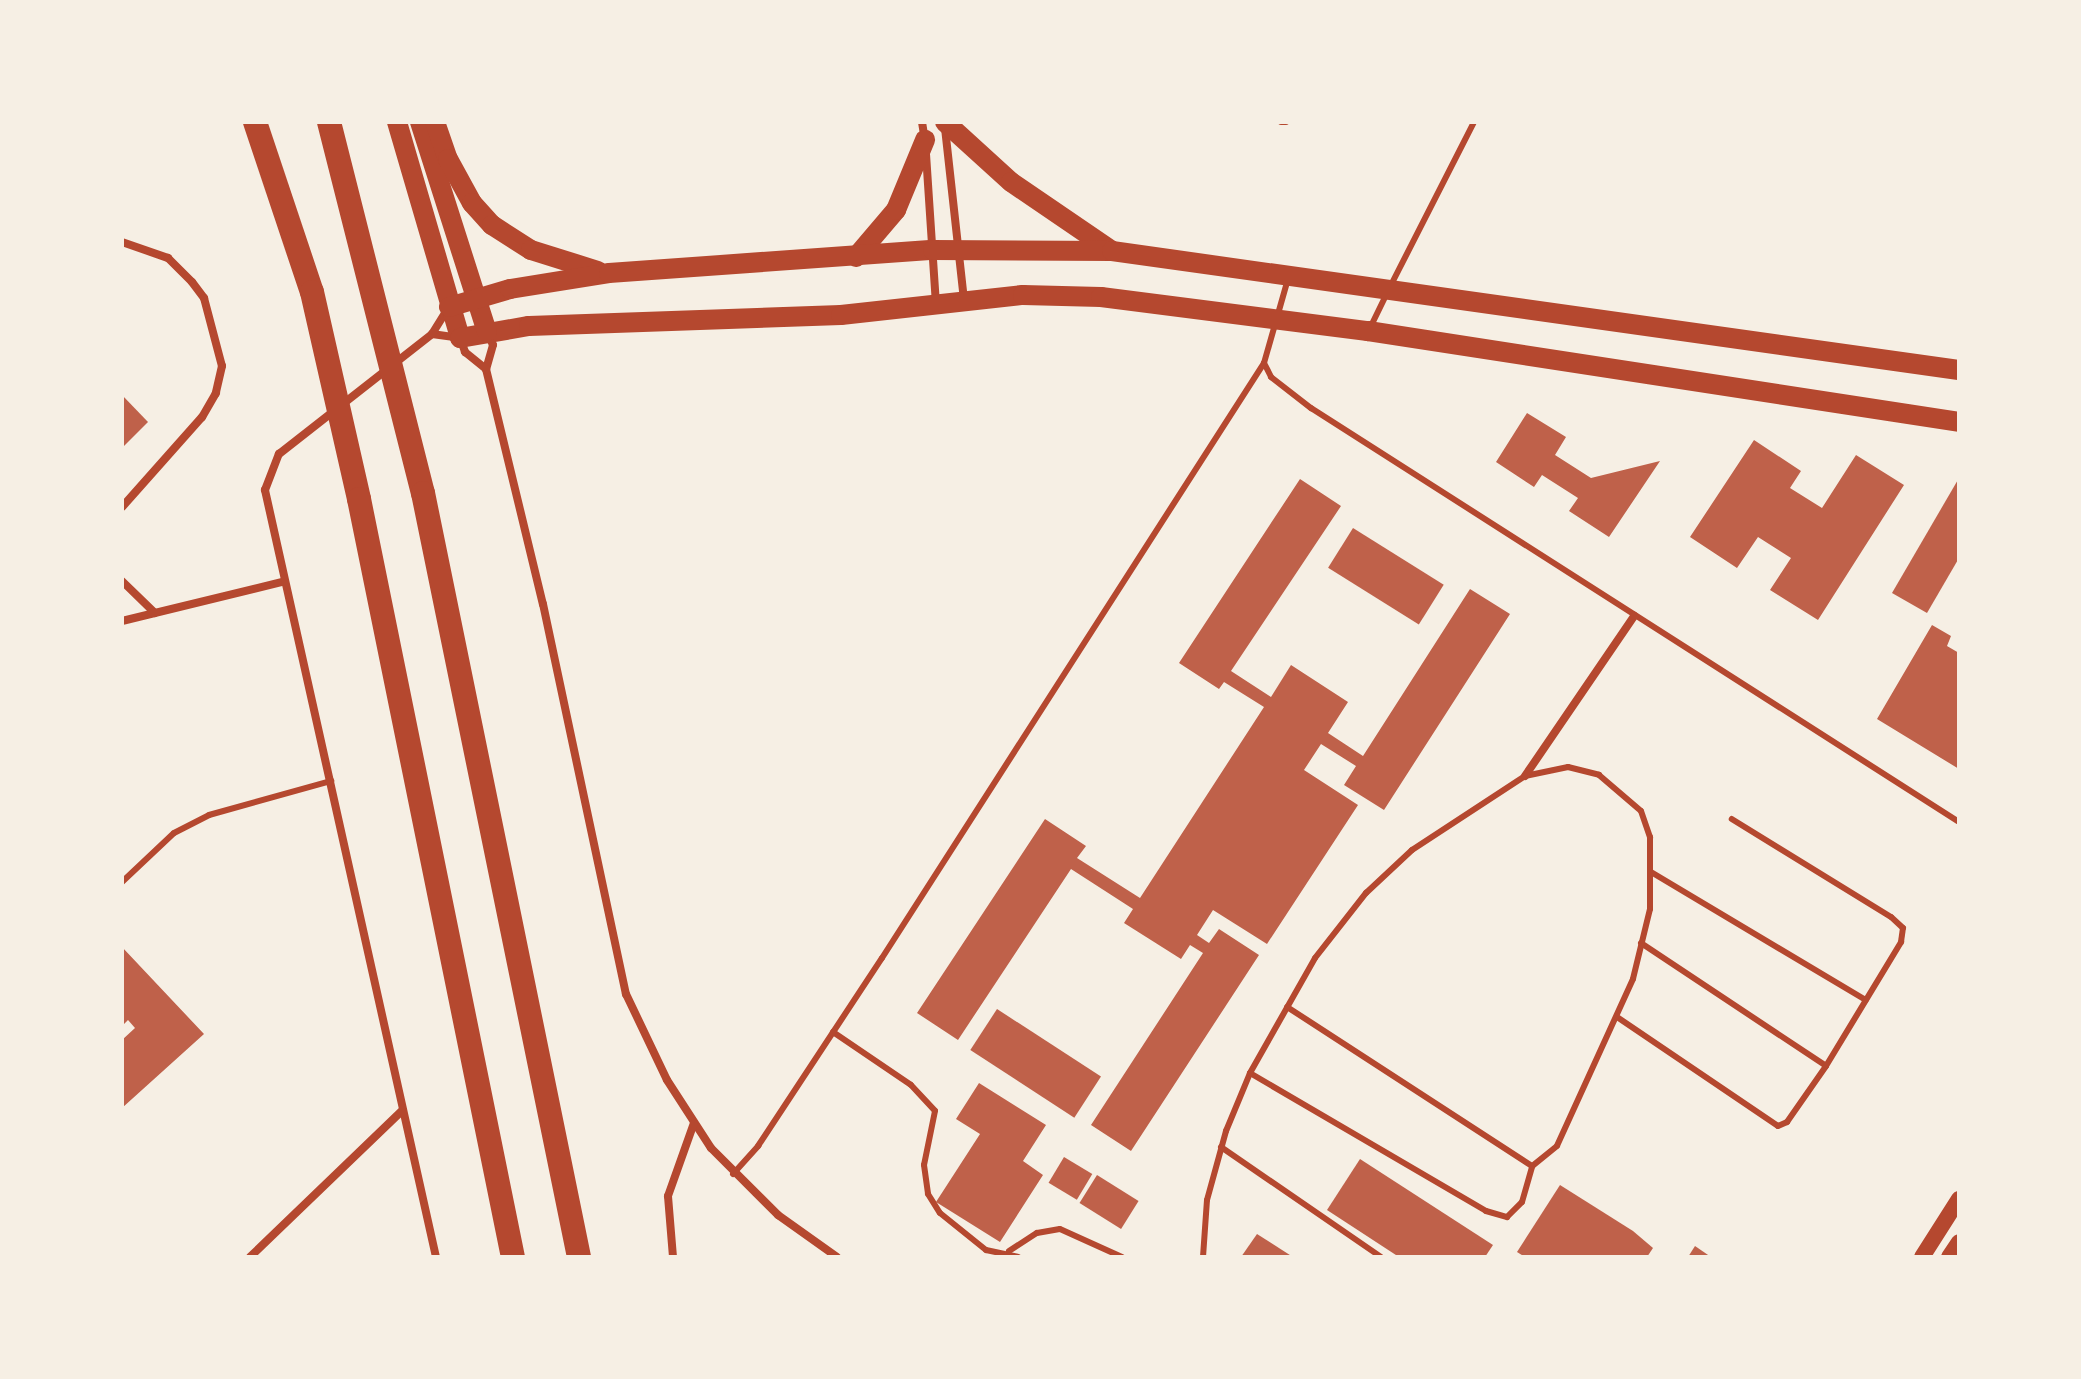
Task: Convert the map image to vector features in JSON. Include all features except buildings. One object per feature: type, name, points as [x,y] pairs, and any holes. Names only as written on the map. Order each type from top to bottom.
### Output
[{"type":"highway","points":[[255,122],[312,292],[346,440],[513,1257]]},
{"type":"highway","points":[[329,122],[423,493],[579,1257]]},
{"type":"main road","points":[[397,122],[460,338],[559,324],[841,315],[1023,295],[1101,297],[1368,331],[1959,422]]},
{"type":"main road","points":[[420,122],[487,332]]},
{"type":"main road","points":[[435,122],[466,192],[492,225],[550,258],[609,273]]},
{"type":"main road","points":[[945,122],[1019,188],[1112,251]]},
{"type":"main road","points":[[856,257],[896,210],[923,131]]},
{"type":"main road","points":[[449,307],[476,298],[609,273],[933,250],[1112,251],[1959,370]]},
{"type":"main road","points":[[1922,1257],[1959,1199]]},
{"type":"main road","points":[[1949,1257],[1959,1242]]},
{"type":"street","points":[[945,122],[964,302]]},
{"type":"street","points":[[923,131],[936,305]]},
{"type":"street","points":[[122,242],[168,258],[192,282],[204,298],[222,366],[216,393],[202,417],[122,507]]},
{"type":"street","points":[[436,1257],[331,781],[282,582],[265,490],[279,454],[432,334],[449,307]]},
{"type":"street","points":[[487,332],[493,345],[486,369],[543,604],[626,994],[667,1080],[694,1123],[733,1174],[778,1215],[837,1257]]},
{"type":"street","points":[[432,334],[460,338],[465,352],[486,369]]},
{"type":"street","points":[[122,581],[155,613]]},
{"type":"street","points":[[122,621],[282,582]]},
{"type":"street","points":[[1525,776],[1634,616]]},
{"type":"street","points":[[250,1257],[403,1110]]},
{"type":"street","points":[[673,1257],[668,1196],[694,1123]]},
{"type":"lane","points":[[1368,331],[1474,122]]},
{"type":"lane","points":[[733,1174],[833,1032],[1264,363],[1274,320],[1289,277]]},
{"type":"lane","points":[[1264,363],[1271,377],[1311,408],[1959,822]]},
{"type":"lane","points":[[1203,1257],[1207,1200],[1221,1147],[1250,1073],[1315,958],[1366,893],[1412,850],[1525,776],[1568,767],[1599,775],[1625,793],[1641,811],[1650,837],[1651,872],[1641,943],[1617,1017],[1557,1146],[1532,1166],[1522,1202],[1507,1217],[1486,1211],[1250,1073]]},
{"type":"lane","points":[[122,882],[174,833],[209,815],[331,781]]},
{"type":"lane","points":[[1617,1017],[1769,1125],[1787,1122],[1826,1066],[1901,942],[1903,928],[1732,819]]},
{"type":"lane","points":[[1651,872],[1866,1000]]},
{"type":"lane","points":[[1641,943],[1826,1066]]},
{"type":"lane","points":[[1287,1007],[1532,1166]]},
{"type":"lane","points":[[833,1032],[927,1098],[935,1111],[924,1165],[928,1194],[940,1213],[986,1250],[1009,1251],[1018,1257]]},
{"type":"lane","points":[[1221,1147],[1381,1257]]},
{"type":"lane","points":[[1009,1251],[1037,1233],[1060,1229],[1122,1257]]}]
